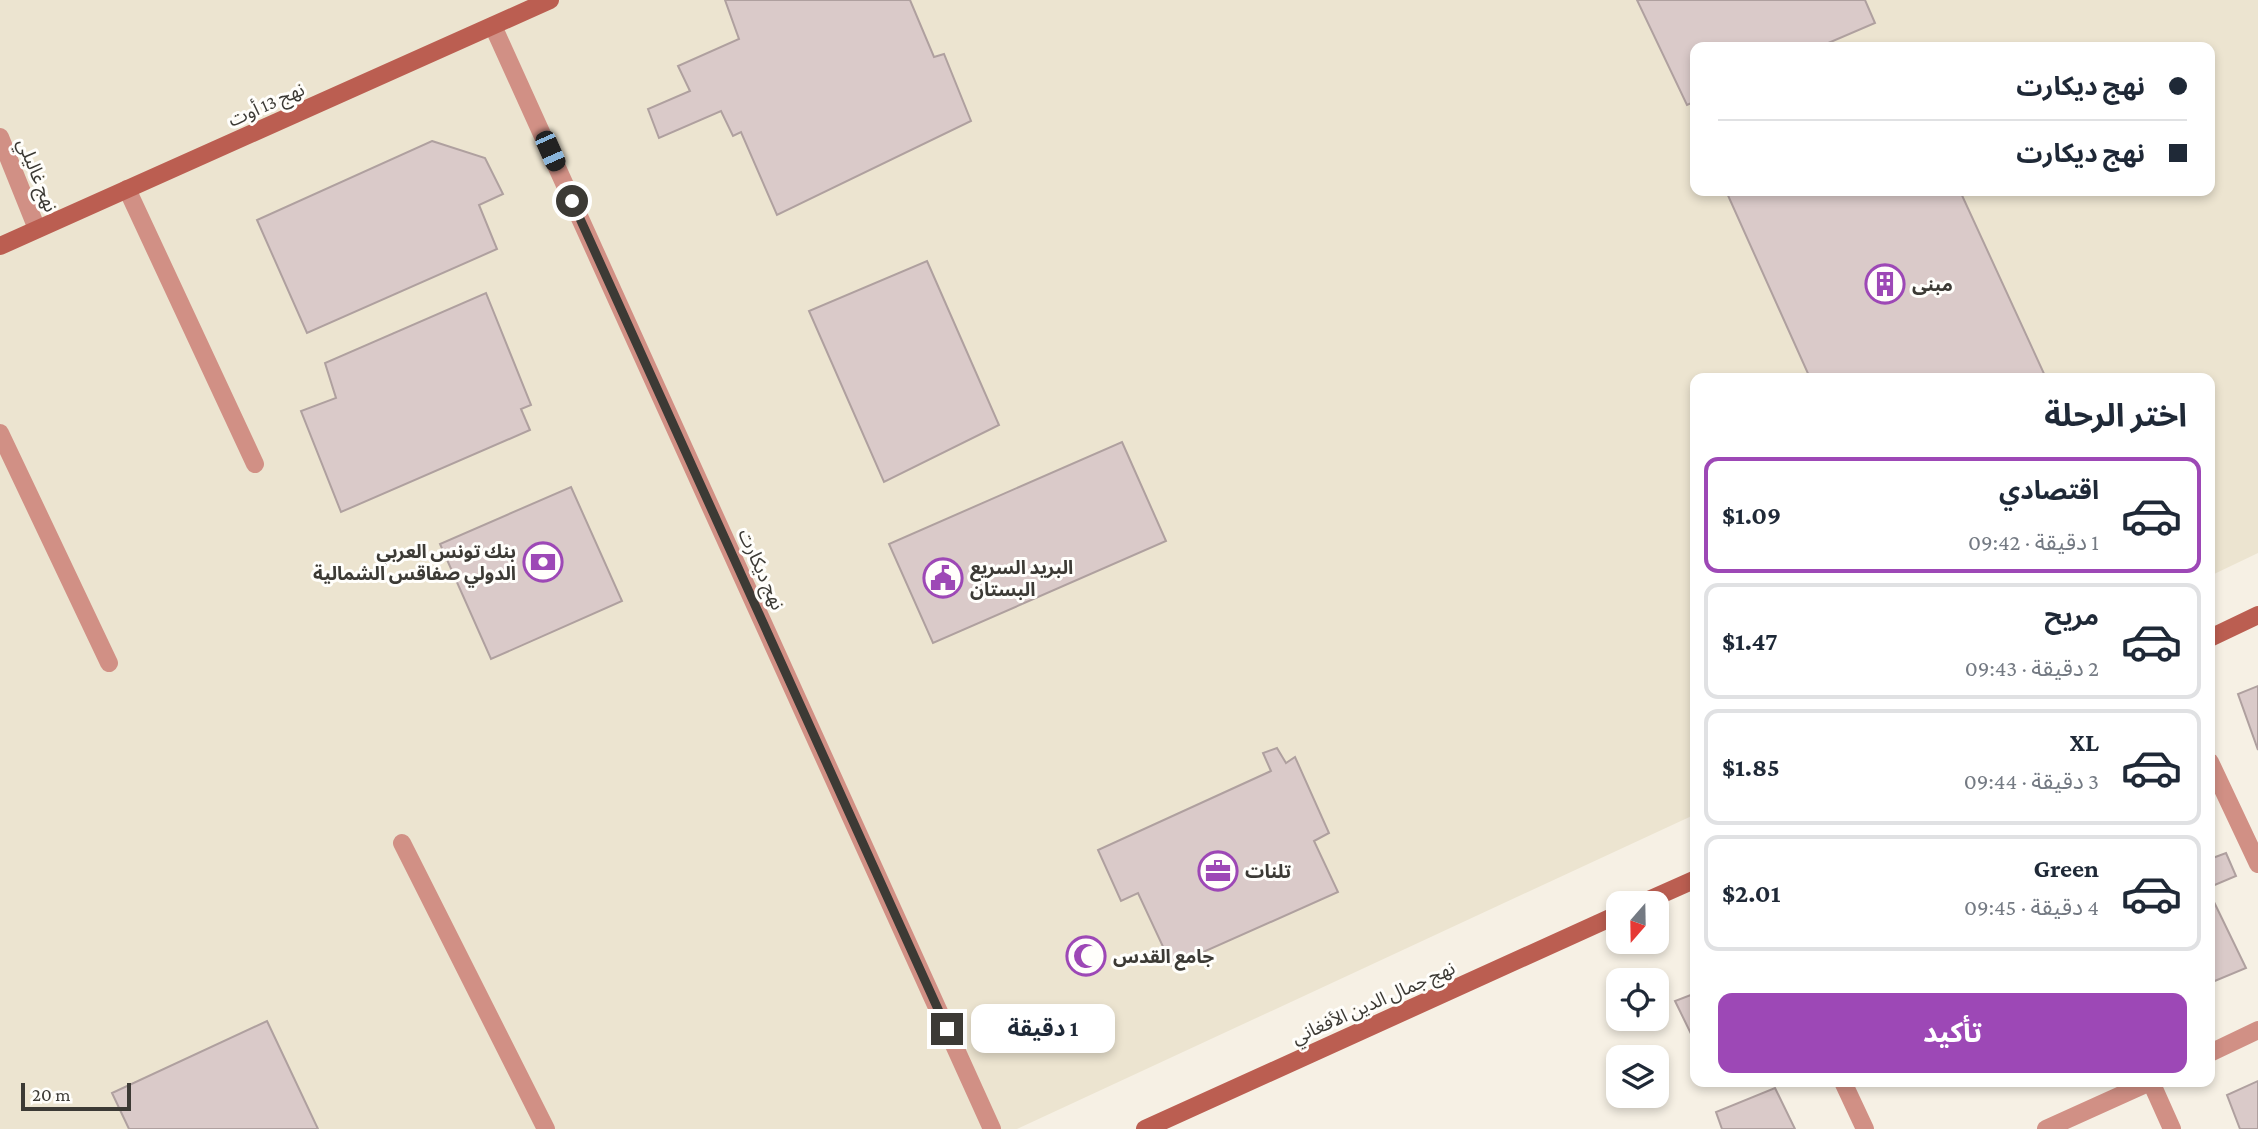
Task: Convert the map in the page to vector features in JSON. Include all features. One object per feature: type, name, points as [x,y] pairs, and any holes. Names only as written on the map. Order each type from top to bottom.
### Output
[{"type":"main road","name":"نهج 13 أوت","points":[[0,246],[550,0]]},
{"type":"main road","points":[[2215,636],[2258,615]]},
{"type":"main road","points":[[1668,891],[1690,881]]},
{"type":"main road","name":"نهج جمال الدين الأفغاني","points":[[1145,1129],[1606,920]]},
{"type":"street","name":"نهج ديكارت","points":[[493,26],[992,1129]]},
{"type":"street","name":"نهج غاليلي","points":[[0,137],[37,229]]},
{"type":"street","points":[[127,189],[255,464]]},
{"type":"street","points":[[0,433],[109,663]]},
{"type":"street","points":[[2215,773],[2258,864]]},
{"type":"street","points":[[402,843],[546,1129]]},
{"type":"street","points":[[2215,1051],[2258,1030]]},
{"type":"street","points":[[1845,1087],[1865,1129]]},
{"type":"street","points":[[2046,1129],[2140,1087]]},
{"type":"street","points":[[2153,1087],[2172,1129]]},
{"type":"shaded area","points":[[0,0],[2258,0],[2258,553],[2215,574],[2215,373],[1690,373],[1690,817],[1017,1129],[0,1129]]},
{"type":"building","points":[[725,0],[910,0],[934,57],[944,54],[971,121],[777,215],[741,132],[733,136],[721,111],[659,138],[648,109],[690,91],[678,66],[739,39]]},
{"type":"building","points":[[1637,0],[1865,0],[1875,23],[1831,42],[1690,42],[1690,104],[1687,105]]},
{"type":"building","points":[[432,141],[485,158],[503,194],[479,205],[497,249],[307,333],[257,220]]},
{"type":"building","name":"مبنى","points":[[1728,196],[1962,196],[2044,373],[1808,373]]},
{"type":"building","points":[[927,261],[999,425],[884,482],[809,311]]},
{"type":"building","points":[[486,293],[531,405],[521,409],[530,430],[341,512],[301,411],[336,398],[325,363]]},
{"type":"building","points":[[1122,442],[1166,541],[933,643],[889,544]]},
{"type":"building","points":[[571,487],[622,601],[491,659],[440,544]]},
{"type":"building","points":[[2258,686],[2258,750],[2238,694]]},
{"type":"building","name":"تلنات","points":[[1277,748],[1286,763],[1295,757],[1329,833],[1314,841],[1338,892],[1172,966],[1138,893],[1121,901],[1098,850],[1271,771],[1263,753]]},
{"type":"building","points":[[2226,853],[2236,876],[2215,885],[2215,857]]},
{"type":"building","points":[[2215,904],[2246,968],[2215,981]]},
{"type":"building","points":[[1690,995],[1690,1032],[1675,1001]]},
{"type":"building","points":[[267,1021],[318,1129],[129,1129],[112,1093]]},
{"type":"building","points":[[2258,1081],[2258,1129],[2240,1129],[2227,1095]]},
{"type":"building","points":[[1775,1088],[1795,1129],[1722,1129],[1716,1112]]},
{"type":"place","name":"مبنى","points":[[1885,284]]},
{"type":"place","name":"بنك تونس العربي الدولي صفاقس الشمالية","points":[[543,562]]},
{"type":"place","name":"البريد السريع البستان","points":[[943,578]]},
{"type":"place","name":"تلنات","points":[[1218,871]]},
{"type":"place","name":"جامع القدس","points":[[1086,956]]},
{"type":"route","points":[[572,201],[947,1029]]}]
